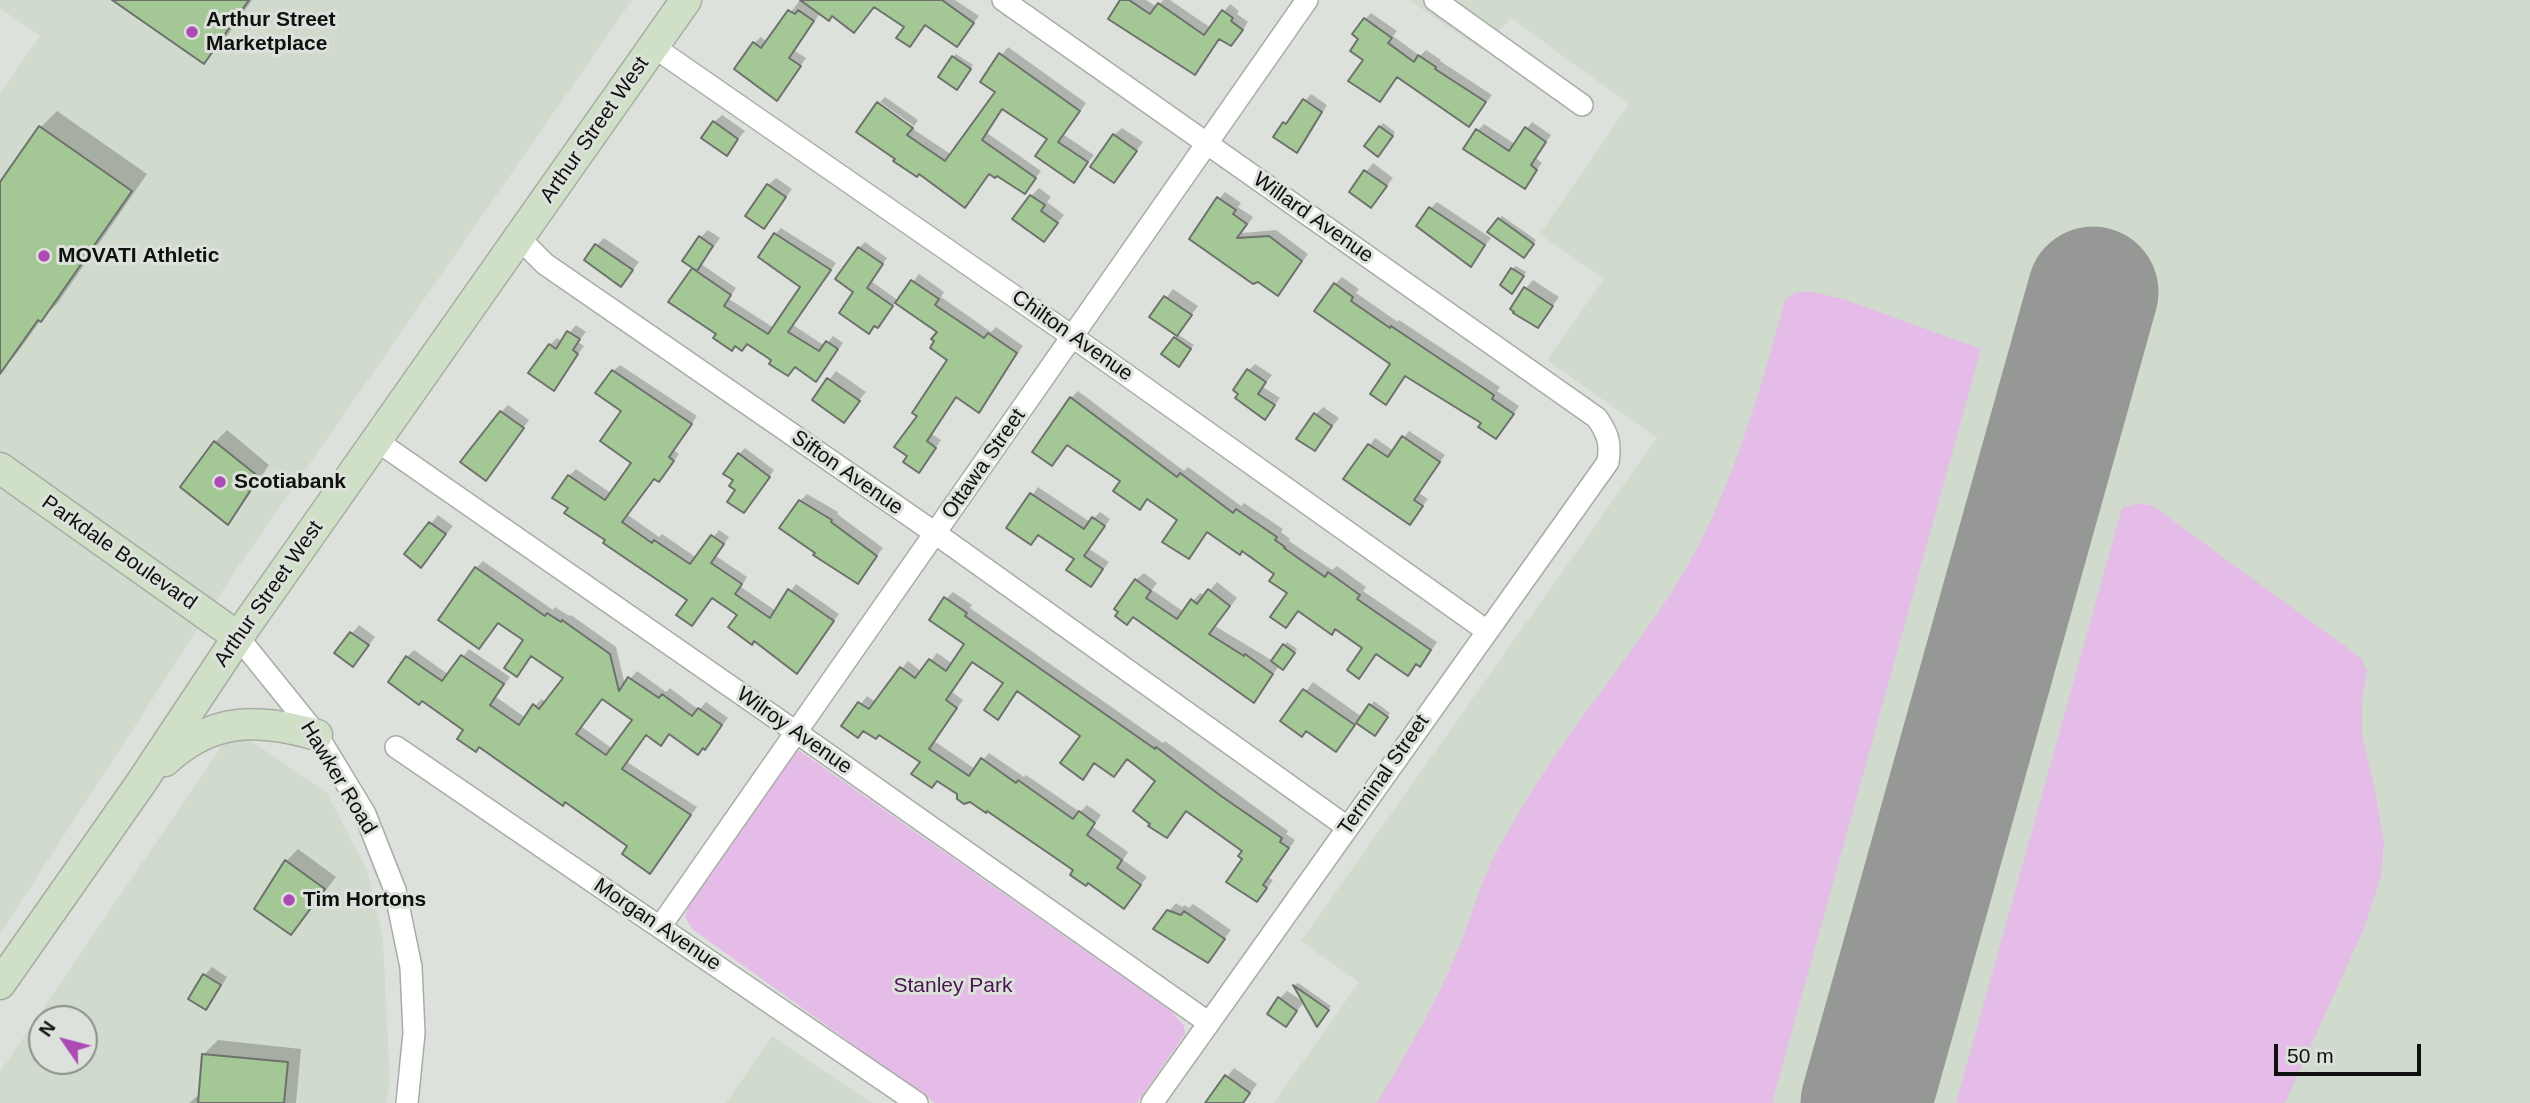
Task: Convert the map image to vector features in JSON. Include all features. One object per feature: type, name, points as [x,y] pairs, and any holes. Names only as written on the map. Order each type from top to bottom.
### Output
[{"type":"main road","name":"Arthur Street West","points":[[0,984],[141,783],[238,637],[686,0]]},
{"type":"main road","name":"Parkdale Boulevard","points":[[0,468],[238,637]]},
{"type":"main road","points":[[141,783],[196,738],[220,727],[251,723],[282,725],[317,735]]},
{"type":"street","name":"Willard Avenue","points":[[1003,0],[1597,418],[1611,445]]},
{"type":"street","name":"Ottawa Street","points":[[660,927],[1307,0]]},
{"type":"street","points":[[1434,0],[1582,105]]},
{"type":"street","name":"Chilton Avenue","points":[[654,47],[1073,337],[1487,631]]},
{"type":"street","name":"Sifton Avenue","points":[[520,239],[545,264],[935,533],[1347,827]]},
{"type":"street","name":"Wilroy Avenue","points":[[377,441],[1209,1023]]},
{"type":"street","name":"Terminal Street","points":[[1152,1103],[1608,462],[1611,445]]},
{"type":"street","name":"Hawker Road","points":[[238,637],[317,735],[365,814],[395,890],[411,967],[415,1033],[407,1103]]},
{"type":"street","name":"Morgan Avenue","points":[[396,747],[917,1103]]},
{"type":"shaded area","points":[[0,0],[632,0],[238,567],[0,934],[0,93],[40,36],[0,8]]},
{"type":"shaded area","points":[[1409,0],[2530,0],[2530,1103],[1274,1103],[1359,982],[1301,941],[1657,438],[1547,360],[1604,279],[1540,234],[1629,104],[1511,18],[1482,50]]},
{"type":"shaded area","points":[[244,736],[326,792],[367,870],[383,938],[390,1085],[386,1103],[0,1103],[0,1072],[28,1031],[28,1075],[98,1075],[98,1005],[46,1005],[225,741]]},
{"type":"shaded area","points":[[772,1036],[872,1103],[726,1103]]},
{"type":"green space","points":[[1797,292],[1814,292],[1846,300],[1981,349],[1772,1103],[1377,1103],[1441,988],[1495,854],[1554,757],[1670,595],[1690,561],[1739,452],[1785,300]]},
{"type":"green space","points":[[2138,503],[2153,506],[2361,658],[2367,670],[2362,699],[2362,735],[2384,842],[2381,875],[2365,926],[2285,1103],[1956,1103],[2122,508]]},
{"type":"green space","name":"Stanley Park","points":[[797,749],[1171,1011],[1184,1026],[1185,1034],[1137,1103],[935,1103],[692,929],[685,917],[691,896]]},
{"type":"building","name":"Arthur Street Marketplace","points":[[112,0],[249,0],[204,64]]},
{"type":"building","points":[[800,0],[942,0],[974,23],[957,47],[925,25],[910,47],[896,38],[904,27],[874,7],[854,33],[832,16],[829,21]]},
{"type":"building","points":[[1120,0],[1129,0],[1150,14],[1158,3],[1204,35],[1222,10],[1243,30],[1231,46],[1219,39],[1195,75],[1108,19]]},
{"type":"building","points":[[788,10],[795,14],[798,10],[814,21],[789,58],[801,66],[777,101],[734,69],[753,42],[761,48]]},
{"type":"building","points":[[1364,18],[1392,38],[1388,43],[1414,62],[1418,55],[1486,102],[1469,127],[1397,77],[1380,102],[1348,81],[1363,60],[1350,51],[1358,39],[1352,34]]},
{"type":"building","points":[[999,53],[1080,111],[1058,142],[1088,162],[1074,183],[1035,156],[1047,139],[1002,109],[982,140],[1036,178],[1025,194],[997,176],[995,178],[989,174],[965,208],[919,174],[917,177],[893,161],[895,159],[856,132],[877,102],[913,128],[907,135],[945,161],[995,92],[980,82]]},
{"type":"building","points":[[952,56],[971,69],[957,90],[938,77]]},
{"type":"building","points":[[1303,99],[1322,112],[1297,153],[1273,137],[1283,122],[1286,124]]},
{"type":"building","points":[[713,121],[738,139],[727,156],[701,138]]},
{"type":"building","name":"MOVATI Athletic","points":[[39,126],[132,191],[41,322],[38,320],[0,374],[0,182]]},
{"type":"building","points":[[1379,126],[1393,136],[1378,157],[1364,146]]},
{"type":"building","points":[[1525,127],[1546,142],[1531,165],[1537,170],[1525,189],[1463,149],[1476,129],[1509,151]]},
{"type":"building","points":[[1113,134],[1137,151],[1114,183],[1090,167]]},
{"type":"building","points":[[1364,170],[1387,186],[1371,208],[1349,192]]},
{"type":"building","points":[[767,184],[786,197],[764,229],[745,216]]},
{"type":"building","points":[[1030,195],[1045,205],[1041,211],[1058,223],[1044,242],[1012,219]]},
{"type":"building","points":[[1217,197],[1236,210],[1233,214],[1247,224],[1237,238],[1269,236],[1302,261],[1278,296],[1258,282],[1253,284],[1189,239]]},
{"type":"building","points":[[1429,207],[1485,245],[1471,267],[1416,226]]},
{"type":"building","points":[[1498,218],[1534,244],[1524,258],[1487,232]]},
{"type":"building","points":[[774,233],[831,270],[788,332],[819,351],[826,341],[838,349],[816,382],[795,367],[788,376],[769,364],[771,360],[747,344],[742,351],[735,346],[732,351],[713,338],[716,334],[668,302],[692,268],[731,295],[724,306],[768,334],[800,287],[758,257]]},
{"type":"building","points":[[699,236],[713,246],[697,271],[682,261]]},
{"type":"building","points":[[595,244],[633,270],[621,287],[584,260]]},
{"type":"building","points":[[858,247],[883,264],[867,288],[893,306],[878,328],[874,326],[869,334],[839,313],[853,292],[835,279]]},
{"type":"building","points":[[1511,268],[1524,276],[1512,294],[1500,285]]},
{"type":"building","points":[[911,280],[939,299],[935,305],[984,338],[988,333],[1017,353],[979,413],[956,397],[927,441],[936,448],[919,473],[903,462],[907,456],[894,447],[917,416],[912,413],[947,360],[930,348],[934,341],[931,339],[937,332],[895,303]]},
{"type":"building","points":[[1334,283],[1353,297],[1351,301],[1494,395],[1492,399],[1514,414],[1496,439],[1478,427],[1481,423],[1405,376],[1386,405],[1370,394],[1390,364],[1314,311]]},
{"type":"building","points":[[1524,287],[1553,306],[1538,328],[1510,309]]},
{"type":"building","points":[[1164,296],[1192,315],[1177,336],[1149,317]]},
{"type":"building","points":[[567,331],[580,339],[573,350],[578,354],[554,391],[528,373],[549,344],[556,349]]},
{"type":"building","points":[[1174,337],[1191,349],[1179,367],[1161,354]]},
{"type":"building","points":[[1247,369],[1266,382],[1258,394],[1275,405],[1265,420],[1235,398],[1238,394],[1233,390]]},
{"type":"building","points":[[612,370],[692,424],[669,457],[674,461],[659,482],[654,479],[622,522],[652,543],[654,540],[690,564],[711,535],[724,544],[711,563],[742,584],[735,594],[770,618],[788,589],[834,621],[797,674],[754,641],[752,645],[728,627],[737,615],[712,598],[692,626],[676,615],[687,600],[603,543],[605,540],[564,513],[568,508],[552,498],[568,475],[605,500],[631,463],[600,441],[621,411],[595,393]]},
{"type":"building","points":[[827,378],[860,401],[844,423],[812,400]]},
{"type":"building","points":[[1070,397],[1177,477],[1180,473],[1233,513],[1236,509],[1277,537],[1275,540],[1284,548],[1325,577],[1328,572],[1360,595],[1357,599],[1431,650],[1420,667],[1416,664],[1408,676],[1376,654],[1359,679],[1347,670],[1362,648],[1335,629],[1332,635],[1298,611],[1286,628],[1270,617],[1287,593],[1269,581],[1274,574],[1242,551],[1240,555],[1207,532],[1189,559],[1162,542],[1177,520],[1147,499],[1140,510],[1113,491],[1120,481],[1067,445],[1052,466],[1032,452]]},
{"type":"building","points":[[500,411],[524,428],[486,481],[460,462]]},
{"type":"building","points":[[1314,413],[1332,426],[1315,451],[1296,439]]},
{"type":"building","points":[[1402,436],[1440,462],[1414,500],[1423,506],[1410,525],[1343,479],[1368,444],[1388,457]]},
{"type":"building","name":"Scotiabank","points":[[214,441],[259,477],[228,525],[180,487]]},
{"type":"building","points":[[738,453],[770,477],[744,513],[727,502],[735,490],[729,486],[733,480],[723,474]]},
{"type":"building","points":[[1030,493],[1084,529],[1092,517],[1105,526],[1084,556],[1103,569],[1091,587],[1066,570],[1074,559],[1038,535],[1031,545],[1006,528]]},
{"type":"building","points":[[799,500],[832,520],[831,522],[877,556],[858,584],[813,555],[815,553],[779,528]]},
{"type":"building","points":[[429,522],[446,534],[421,568],[404,554]]},
{"type":"building","points":[[475,567],[545,616],[547,613],[561,622],[562,620],[610,654],[619,691],[628,677],[659,698],[662,694],[692,716],[698,708],[722,725],[705,750],[703,748],[698,755],[669,734],[661,746],[646,735],[622,769],[691,815],[650,874],[622,854],[627,846],[565,802],[563,806],[479,747],[476,752],[457,739],[463,730],[422,701],[419,705],[388,682],[406,656],[442,681],[461,655],[504,684],[490,705],[519,725],[533,704],[539,709],[563,678],[531,656],[517,677],[504,668],[523,640],[498,623],[479,649],[438,620]],"holes":[[[602,699],[632,720],[606,755],[576,734]]]},
{"type":"building","points":[[1135,579],[1151,591],[1146,598],[1177,619],[1191,599],[1197,604],[1208,589],[1230,606],[1209,634],[1244,656],[1245,654],[1273,674],[1254,703],[1133,617],[1127,625],[1115,616],[1118,612],[1114,609]]},
{"type":"building","points":[[944,597],[967,613],[965,616],[1155,749],[1156,747],[1282,838],[1280,842],[1289,848],[1263,885],[1267,888],[1257,902],[1226,882],[1242,859],[1238,856],[1242,851],[1186,811],[1167,838],[1148,826],[1150,824],[1133,811],[1155,781],[1127,759],[1114,777],[1094,763],[1083,780],[1060,763],[1080,736],[1017,691],[998,720],[984,710],[1003,683],[972,662],[946,700],[957,708],[929,749],[969,776],[981,758],[1016,783],[1018,780],[1073,819],[1079,811],[1095,823],[1087,835],[1122,860],[1117,868],[1141,885],[1124,909],[1088,883],[1086,886],[1070,875],[1073,870],[987,811],[986,813],[970,802],[964,804],[957,799],[957,794],[937,781],[932,788],[911,774],[920,762],[879,735],[876,739],[863,731],[858,738],[841,726],[858,702],[869,709],[900,667],[915,678],[929,659],[946,671],[964,644],[929,620]]},
{"type":"building","points":[[350,632],[369,645],[353,667],[334,653]]},
{"type":"building","points":[[1283,644],[1295,653],[1283,670],[1271,661]]},
{"type":"building","points":[[1303,689],[1355,725],[1336,752],[1306,731],[1302,737],[1280,721]]},
{"type":"building","points":[[1369,704],[1388,717],[1375,736],[1356,723]]},
{"type":"building","name":"Tim Hortons","points":[[285,860],[325,889],[291,935],[254,909]]},
{"type":"building","points":[[1167,910],[1181,915],[1184,911],[1225,939],[1208,963],[1153,929]]},
{"type":"building","points":[[203,974],[221,985],[206,1010],[188,999]]},
{"type":"building","points":[[1293,985],[1329,1010],[1317,1027]]},
{"type":"building","points":[[1278,997],[1297,1011],[1286,1027],[1267,1014]]},
{"type":"building","points":[[202,1054],[288,1062],[284,1103],[198,1103]]},
{"type":"building","points":[[1225,1075],[1250,1093],[1243,1103],[1205,1103]]},
{"type":"runway","points":[[1866,1103],[2093,292]]},
{"type":"place","name":"Arthur Street Marketplace","points":[[192,32]]},
{"type":"place","name":"MOVATI Athletic","points":[[44,256]]},
{"type":"place","name":"Scotiabank","points":[[220,482]]},
{"type":"place","name":"Tim Hortons","points":[[289,900]]}]
